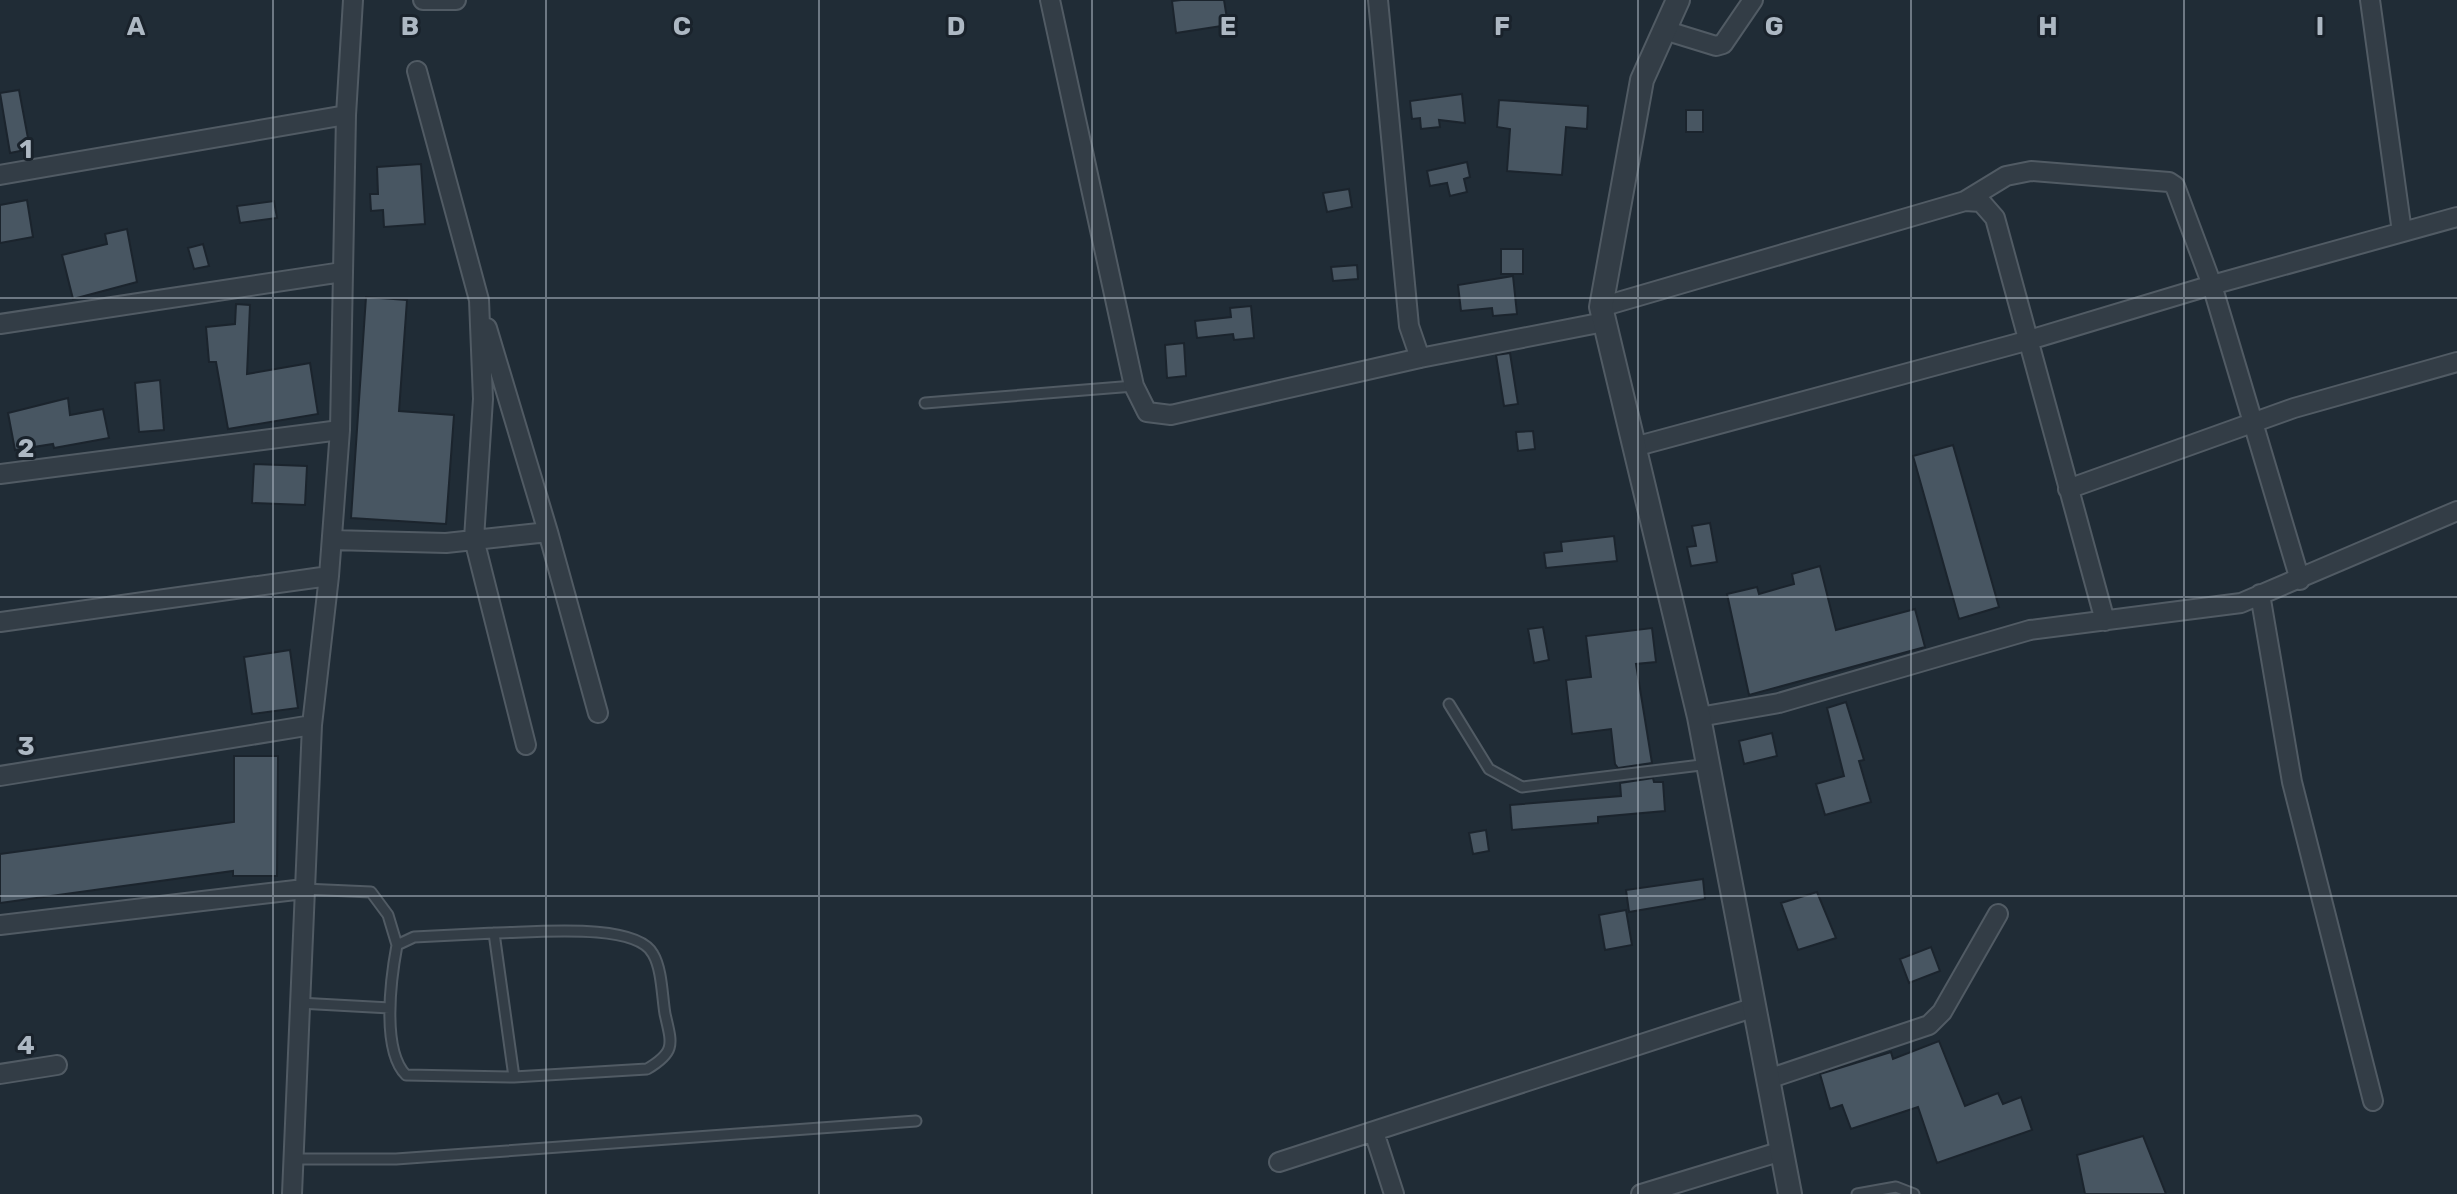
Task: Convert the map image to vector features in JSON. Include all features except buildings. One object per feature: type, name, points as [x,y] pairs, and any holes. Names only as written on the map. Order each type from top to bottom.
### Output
[{"type":"street","points":[[292,1194],[312,725],[329,576],[340,430],[346,115],[353,0]]},
{"type":"street","points":[[423,0],[456,0]]},
{"type":"street","points":[[1050,0],[1134,386],[1140,405],[1147,412],[1171,415],[1602,314],[1965,201],[2006,176],[2031,171],[2169,182],[2180,193],[2212,285],[2300,580]]},
{"type":"street","points":[[1378,0],[1409,326],[1420,358]]},
{"type":"street","points":[[1678,0],[1642,80],[1602,314],[1699,717],[1790,1194]]},
{"type":"street","points":[[1664,30],[1716,46],[1723,44],[1753,0]]},
{"type":"street","points":[[2370,0],[2402,232]]},
{"type":"street","points":[[417,71],[479,300],[598,713]]},
{"type":"street","points":[[0,175],[346,115]]},
{"type":"street","points":[[1965,201],[1981,202],[1995,218],[2026,341],[2105,621]]},
{"type":"street","points":[[1634,447],[2026,341],[2457,217]]},
{"type":"street","points":[[0,324],[342,272]]},
{"type":"street","points":[[479,300],[483,399],[474,539],[526,745]]},
{"type":"street","points":[[2068,489],[2294,408],[2457,362]]},
{"type":"street","points":[[0,474],[340,430]]},
{"type":"street","points":[[1699,717],[1779,703],[2030,630],[2241,603],[2457,511]]},
{"type":"street","points":[[332,540],[446,543],[548,532]]},
{"type":"street","points":[[0,622],[329,576]]},
{"type":"street","points":[[2260,594],[2292,782],[2373,1101]]},
{"type":"street","points":[[0,776],[312,725]]},
{"type":"street","points":[[0,925],[304,889]]},
{"type":"street","points":[[1768,1079],[1929,1025],[1942,1012],[1998,914]]},
{"type":"street","points":[[1279,1162],[1755,1007]]},
{"type":"street","points":[[0,1074],[57,1065]]},
{"type":"street","points":[[1374,1132],[1394,1194]]},
{"type":"street","points":[[1641,1194],[1782,1151]]},
{"type":"lane","points":[[925,403],[1134,386]]},
{"type":"lane","points":[[1449,704],[1489,769],[1522,787],[1709,764]]},
{"type":"lane","points":[[304,889],[371,892],[388,915],[397,945],[390,1008],[395,1059],[406,1075],[514,1077],[647,1069],[665,1058],[672,1044],[653,953],[632,936],[608,933],[494,933],[414,937],[397,945]]},
{"type":"lane","points":[[494,933],[514,1077]]},
{"type":"lane","points":[[299,1003],[390,1008]]},
{"type":"lane","points":[[294,1159],[396,1159],[916,1121]]},
{"type":"lane","points":[[1857,1194],[1896,1187],[1911,1190],[1914,1194]]}]
